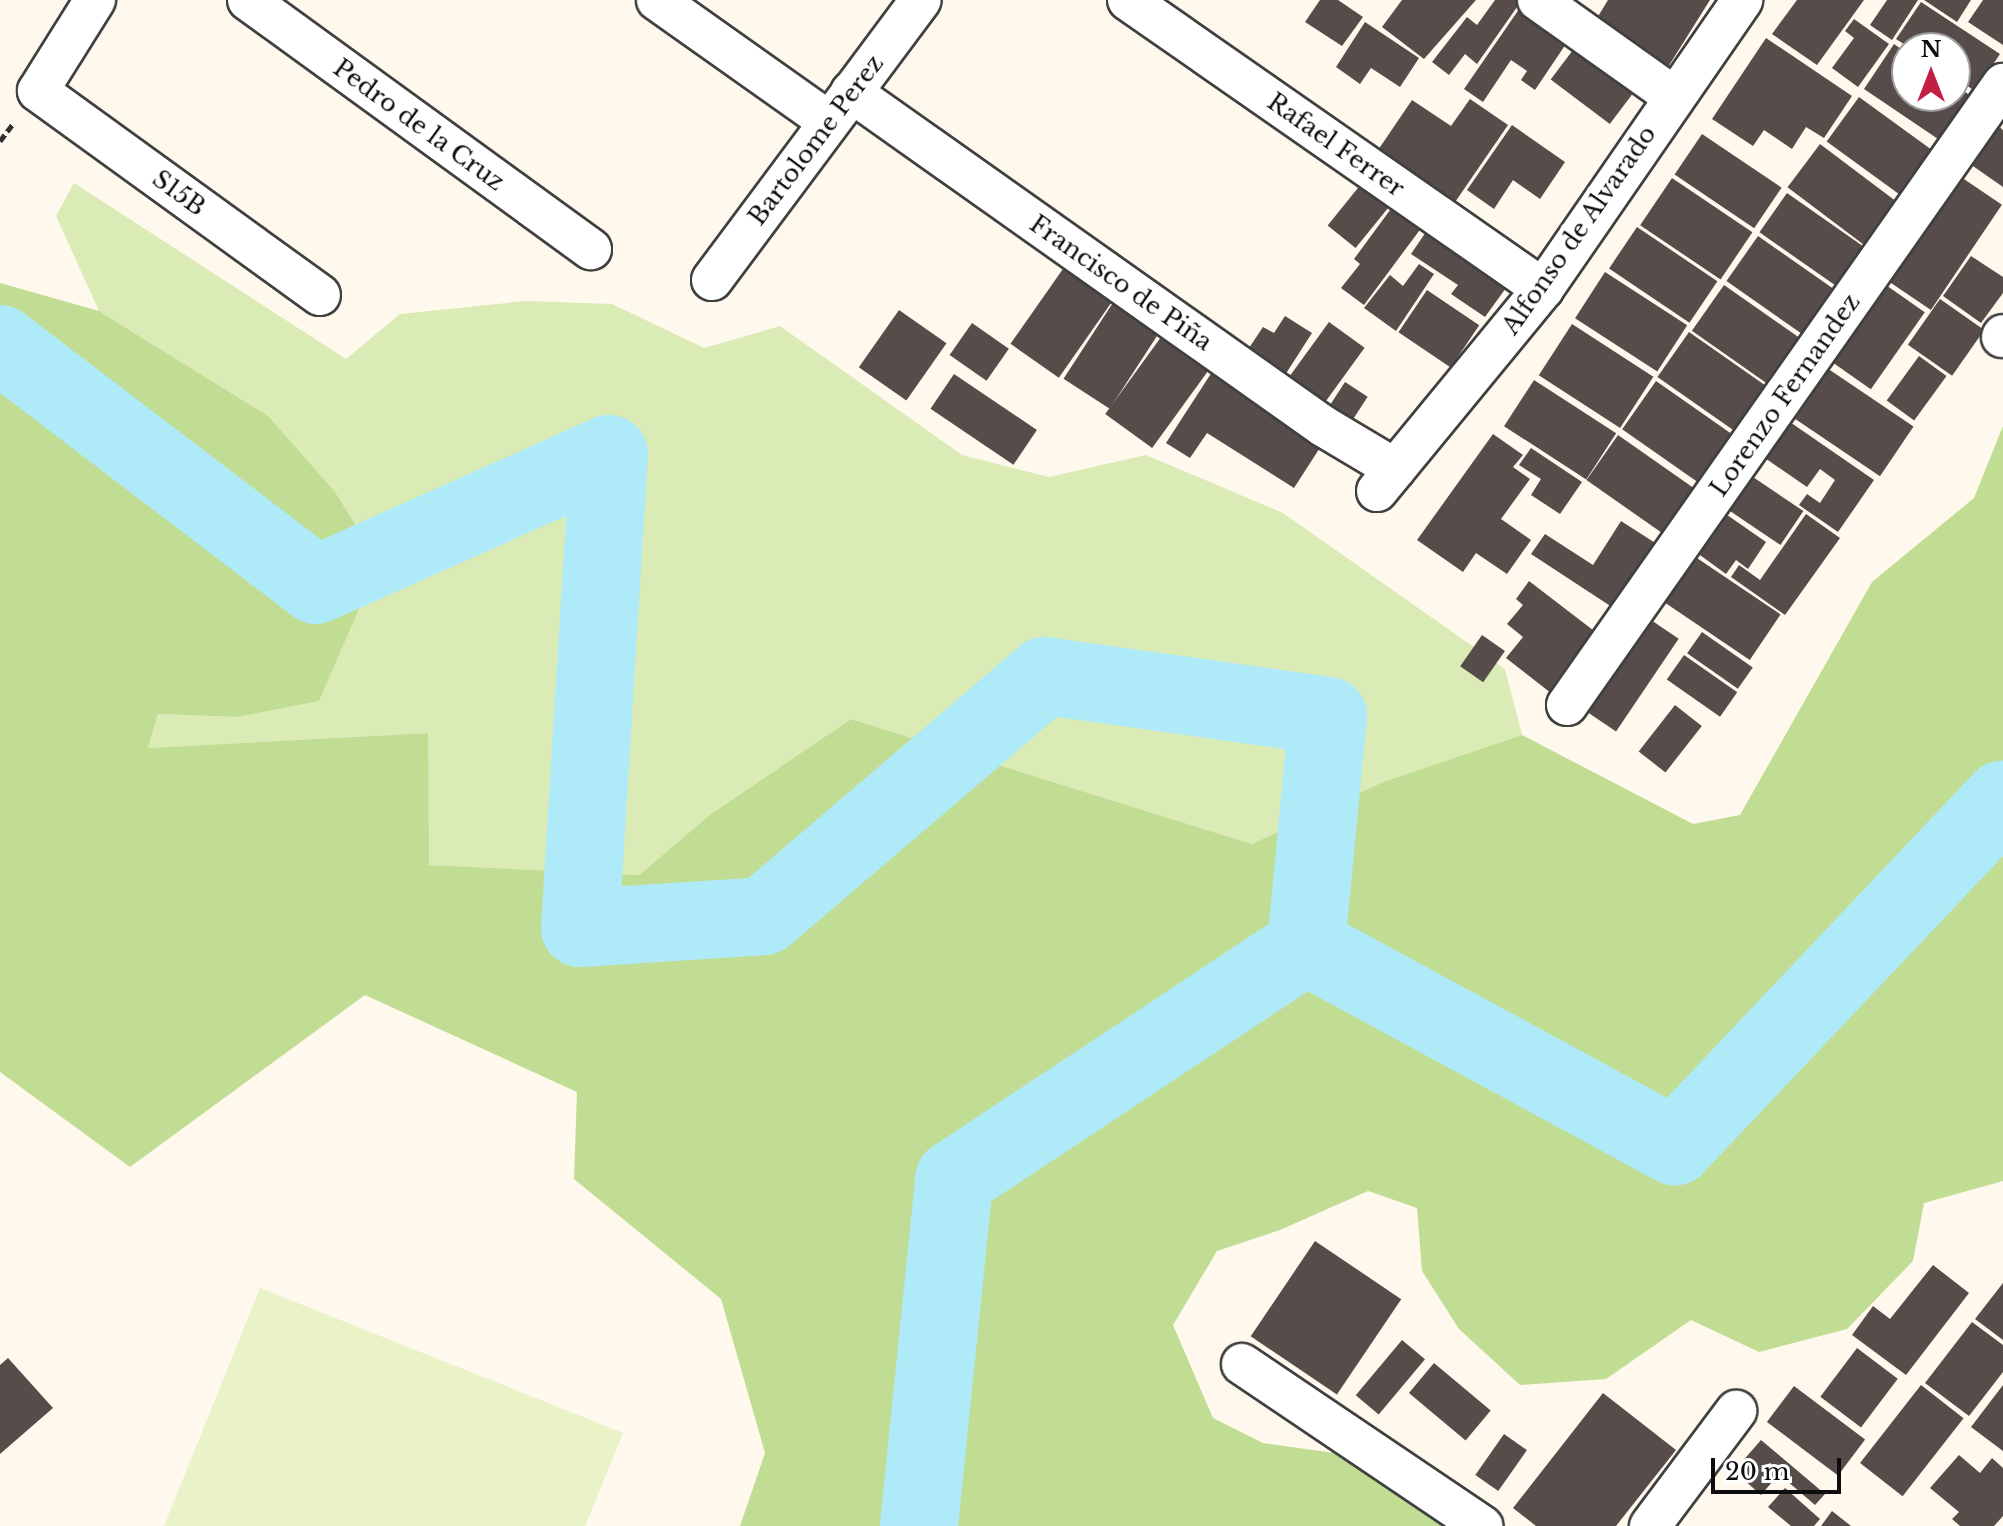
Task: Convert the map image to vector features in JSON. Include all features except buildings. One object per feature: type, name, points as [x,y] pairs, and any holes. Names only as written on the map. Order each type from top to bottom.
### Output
[{"type":"street","name":"S15B","points":[[95,0],[38,91],[320,295]]},
{"type":"street","name":"Pedro de la Cruz","points":[[248,0],[591,249]]},
{"type":"street","name":"Francisco de Piña","points":[[657,0],[840,107],[1323,426],[1386,480]]},
{"type":"street","name":"Bartolome Perez","points":[[712,280],[921,0]]},
{"type":"street","name":"Rafael Ferrer","points":[[1128,0],[1543,289]]},
{"type":"street","points":[[1538,0],[1673,96]]},
{"type":"street","name":"Alfonso de Alvarado","points":[[1386,480],[1543,289],[1742,0]]},
{"type":"street","name":"Lorenzo Fernandez","points":[[1567,705],[2003,84]]},
{"type":"street","points":[[1242,1364],[1482,1526]]},
{"type":"street","points":[[1650,1526],[1736,1411]]},
{"type":"green space","points":[[74,183],[346,359],[400,314],[526,301],[612,304],[704,348],[780,326],[962,455],[1049,477],[1146,455],[1283,513],[1505,669],[1522,735],[1383,782],[1252,844],[851,719],[711,814],[639,875],[428,865],[428,733],[148,748],[158,714],[236,717],[268,416],[99,311],[56,216]]},
{"type":"green space","points":[[0,283],[99,311],[268,416],[335,492],[362,536],[367,590],[319,701],[236,717],[158,714],[148,748],[428,733],[429,865],[639,875],[711,814],[851,719],[1252,844],[1383,782],[1522,735],[1693,824],[1740,815],[1872,582],[1974,498],[2003,426],[2003,1181],[1924,1203],[1913,1261],[1847,1329],[1759,1352],[1691,1320],[1606,1379],[1520,1385],[1459,1329],[1422,1271],[1417,1208],[1368,1191],[1280,1230],[1217,1251],[1173,1325],[1213,1418],[1263,1443],[1356,1456],[1464,1526],[740,1526],[765,1453],[721,1299],[574,1179],[577,1092],[365,995],[130,1167],[0,1072]]},
{"type":"green space","points":[[260,1288],[623,1433],[585,1526],[164,1526]]},
{"type":"waterway","points":[[0,344],[316,585],[609,454],[580,928],[764,916],[1045,676],[1328,716],[1306,946]]},
{"type":"waterway","points":[[1306,946],[1675,1146],[2003,799]]},
{"type":"waterway","points":[[919,1526],[954,1179],[1306,946]]}]
